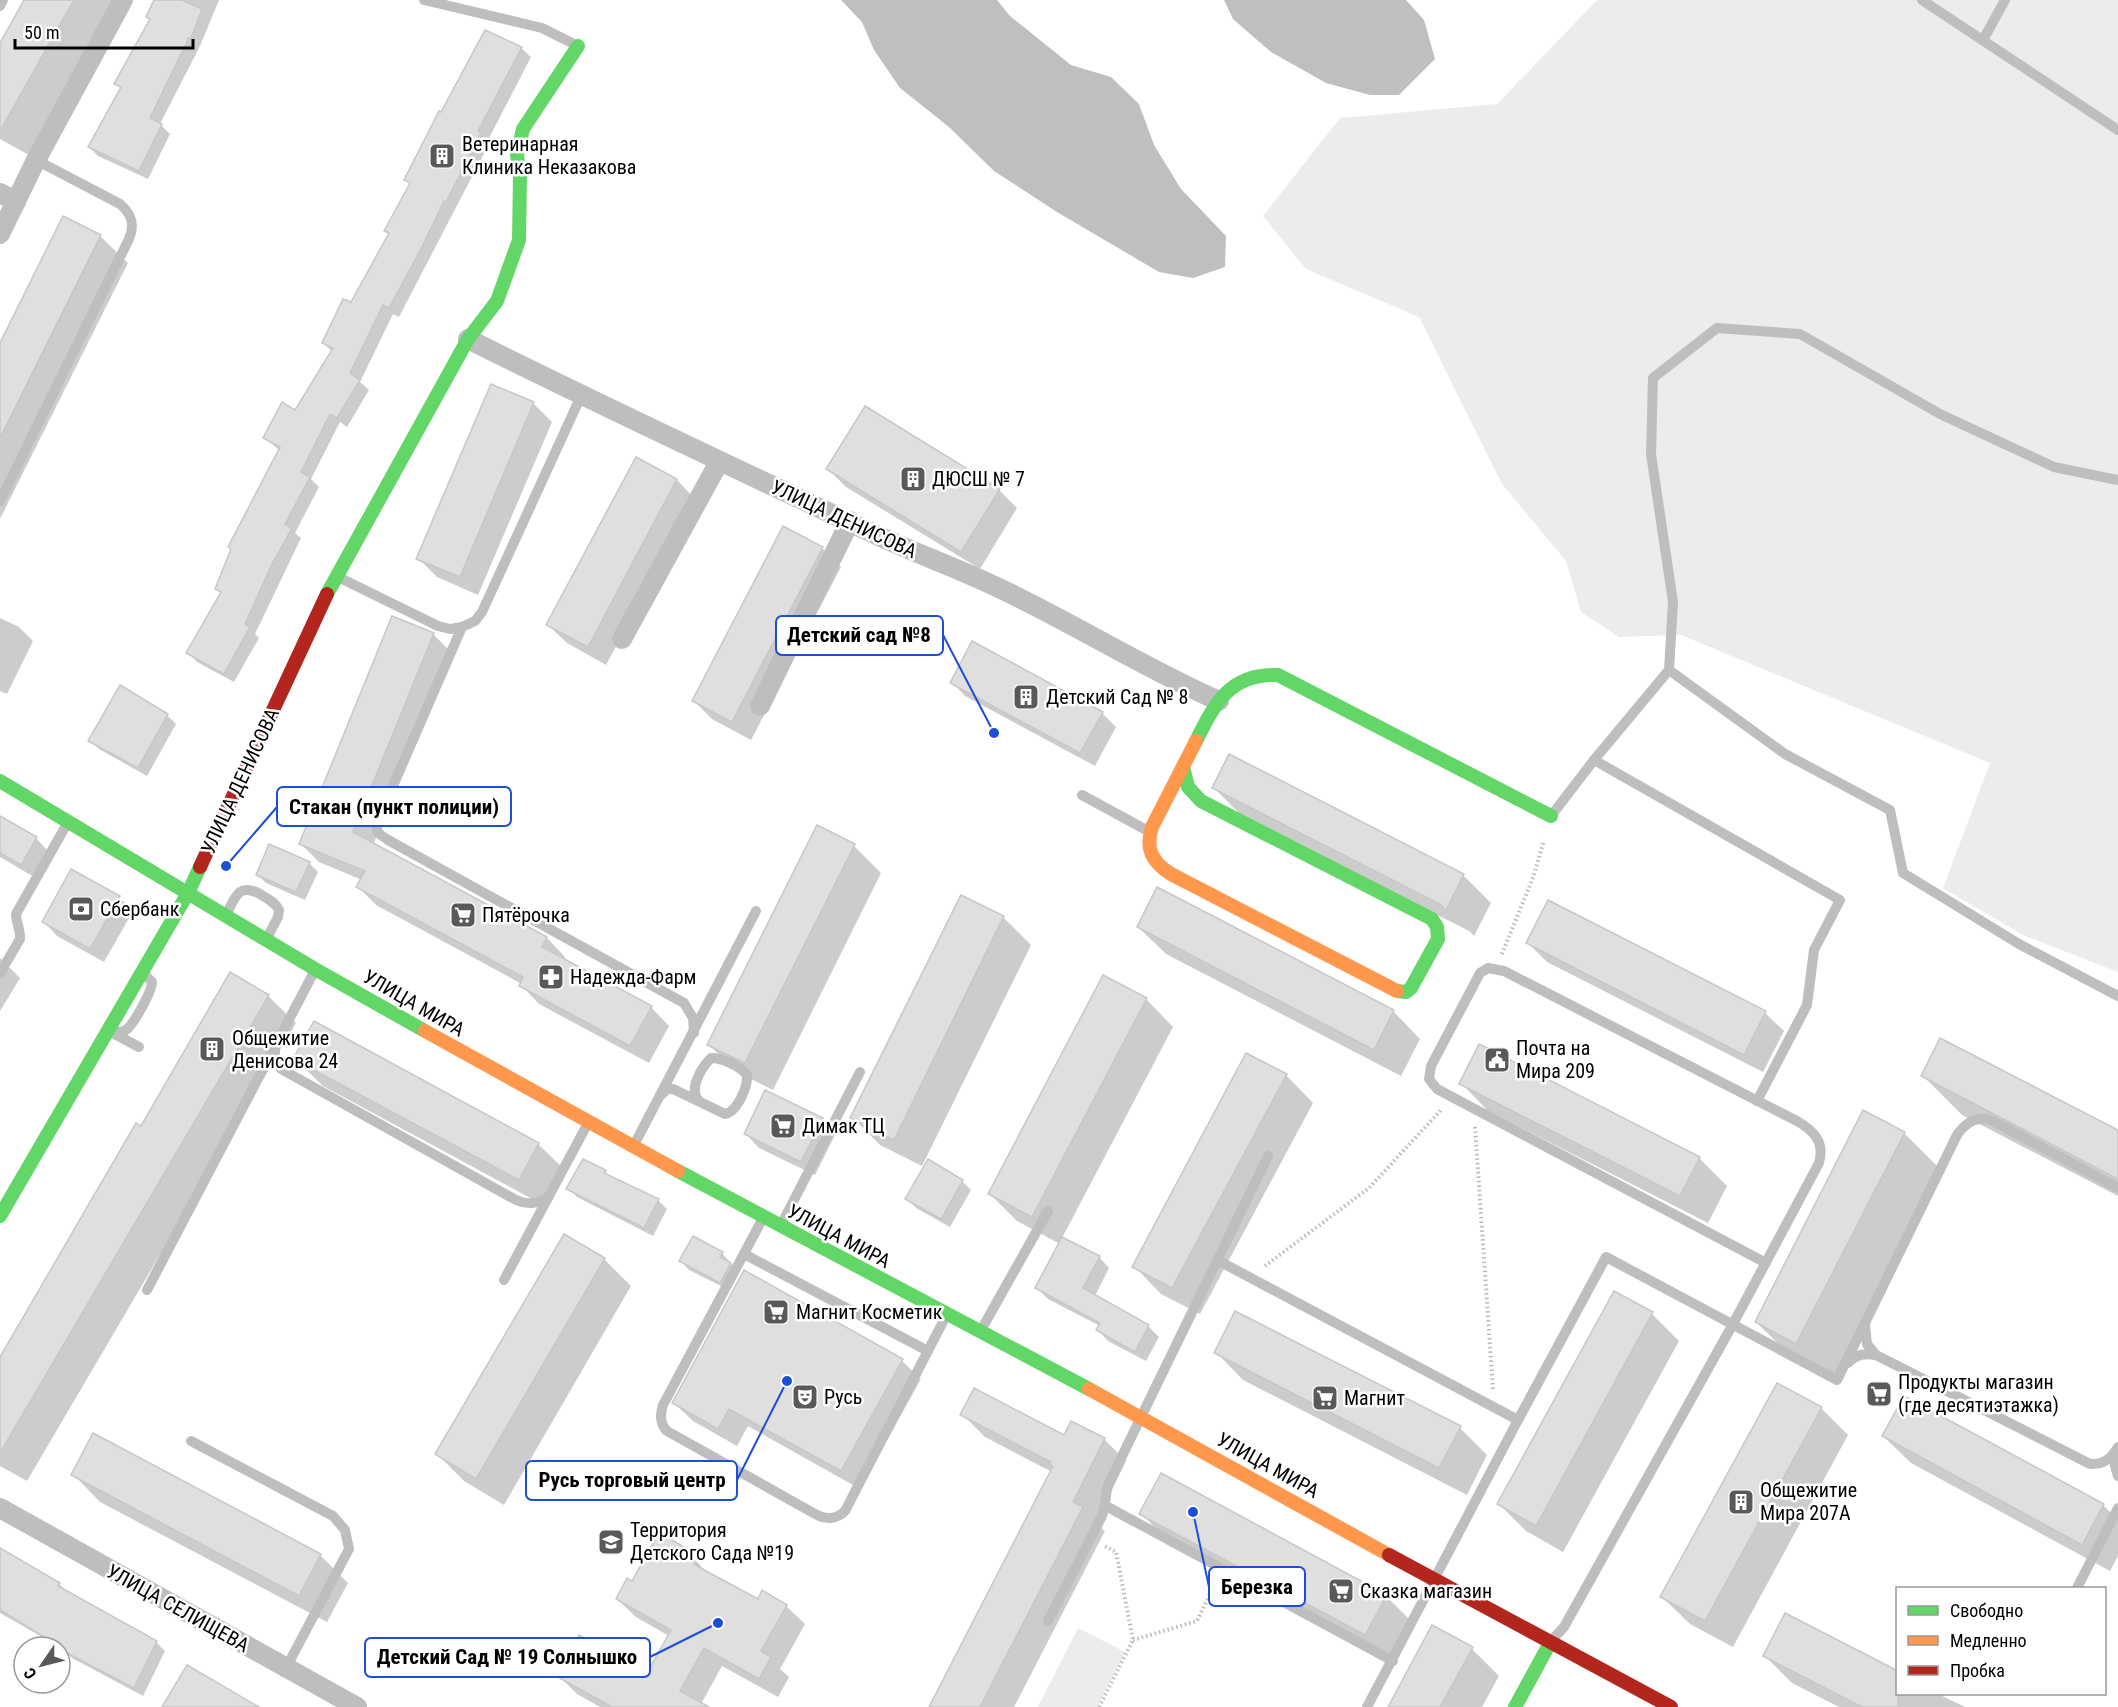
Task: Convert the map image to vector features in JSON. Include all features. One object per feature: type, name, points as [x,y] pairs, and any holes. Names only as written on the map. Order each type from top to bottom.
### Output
[{"type":"street","points":[[0,234],[8,198],[36,160],[123,0]]},
{"type":"street","name":"УЛИЦА ДЕНИСОВА","points":[[0,1216],[188,893],[336,576],[468,339],[497,301],[519,240],[520,175],[517,155],[523,129],[578,46]]},
{"type":"street","name":"УЛИЦА ДЕНИСОВА","points":[[468,339],[719,462],[1001,588],[1185,686],[1219,701]]},
{"type":"street","points":[[622,639],[719,462]]},
{"type":"street","points":[[760,706],[850,521]]},
{"type":"street","points":[[1163,808],[1182,799],[1190,798],[1201,801],[1430,917],[1437,927],[1438,939],[1411,988],[1404,993],[1394,991],[1159,867],[1149,850],[1150,832],[1210,714],[1219,701],[1231,689],[1252,676],[1278,675],[1551,816]]},
{"type":"street","points":[[1183,767],[1188,787],[1201,801]]},
{"type":"street","name":"УЛИЦА МИРА","points":[[0,781],[315,969],[588,1123],[763,1218],[1142,1417],[1434,1580],[1671,1707]]},
{"type":"street","name":"УЛИЦА СЕЛИЩЕВА","points":[[0,1508],[357,1707]]},
{"type":"street","points":[[1515,1707],[1550,1643]]},
{"type":"lane","points":[[0,6],[3,0]]},
{"type":"lane","points":[[424,0],[542,28],[578,46]]},
{"type":"lane","points":[[1922,0],[2118,130]]},
{"type":"lane","points":[[1983,40],[2005,0]]},
{"type":"lane","points":[[0,501],[129,239],[133,224],[130,215],[120,204],[36,160]]},
{"type":"lane","points":[[1551,816],[1669,670],[1673,602],[1651,454],[1653,378],[1717,328],[1800,334],[1940,414],[2054,467],[2118,480]]},
{"type":"lane","points":[[336,576],[438,626],[450,629],[475,621],[482,612],[581,396]]},
{"type":"lane","points":[[462,627],[376,825],[378,833],[684,1003],[693,1018],[694,1033]]},
{"type":"lane","points":[[1669,670],[1785,754],[1890,810],[1903,873],[2019,944],[2118,996]]},
{"type":"lane","points":[[1594,760],[1840,900],[1814,950],[1807,1005],[1757,1101]]},
{"type":"lane","points":[[1082,795],[1150,832]]},
{"type":"lane","points":[[0,973],[21,935],[16,922],[16,914],[68,821]]},
{"type":"lane","points":[[225,915],[238,893],[244,889],[251,889],[275,903],[279,914],[266,940]]},
{"type":"lane","points":[[633,1147],[756,911]]},
{"type":"lane","points":[[1550,1643],[1564,1627],[1733,1324],[1766,1263],[1819,1163],[1821,1149],[1817,1137],[1811,1130],[1757,1101],[1504,971],[1496,968],[1485,969],[1476,979],[1429,1072],[1432,1084],[1452,1098],[1766,1263]]},
{"type":"lane","points":[[147,1290],[315,969]]},
{"type":"lane","points":[[108,1030],[140,1047]]},
{"type":"lane","points":[[276,1044],[274,1055],[281,1070],[516,1200],[541,1202],[549,1196]]},
{"type":"lane","points":[[662,1094],[667,1089],[672,1089],[724,1114],[731,1113],[747,1083],[747,1075],[741,1069],[717,1058],[711,1058],[694,1089],[694,1096],[700,1102]]},
{"type":"lane","points":[[780,1227],[860,1072]]},
{"type":"lane","points":[[1368,1707],[1606,1257],[1837,1380],[1963,1127],[1983,1118],[1993,1121],[2118,1188]]},
{"type":"lane","points":[[504,1280],[588,1123]]},
{"type":"lane","points":[[1048,1621],[1106,1506],[1108,1485],[1268,1156]]},
{"type":"lane","points":[[980,1332],[1048,1211]]},
{"type":"lane","points":[[763,1218],[663,1405],[662,1422],[668,1431],[817,1515],[832,1518],[845,1511],[947,1315]]},
{"type":"lane","points":[[744,1254],[928,1351]]},
{"type":"lane","points":[[1217,1260],[1518,1420]]},
{"type":"lane","points":[[1865,1323],[1867,1344],[1876,1355]]},
{"type":"lane","points":[[1842,1370],[1858,1355],[1867,1353],[1876,1355],[2090,1464],[2104,1462],[2117,1449]]},
{"type":"lane","points":[[191,1441],[333,1516],[345,1530],[349,1550],[286,1668]]},
{"type":"lane","points":[[2117,1449],[2115,1466],[2118,1476]]},
{"type":"lane","points":[[1106,1506],[1393,1662]]},
{"type":"lane","points":[[2078,1587],[2118,1508]]},
{"type":"path","points":[[1496,968],[1534,875],[1551,816]]},
{"type":"path","points":[[1250,1278],[1369,1188],[1452,1098]]},
{"type":"path","points":[[1473,1109],[1494,1407]]},
{"type":"path","points":[[1091,1538],[1116,1552],[1133,1640],[1099,1707]]},
{"type":"path","points":[[1133,1640],[1197,1621],[1222,1569]]},
{"type":"shaded area","points":[[841,0],[997,0],[1010,16],[1071,65],[1111,77],[1139,104],[1154,145],[1181,189],[1226,236],[1225,267],[1193,278],[1159,272],[1057,212],[994,171],[949,127],[900,88],[874,50],[862,22]]},
{"type":"shaded area","points":[[1224,0],[1406,0],[1424,20],[1435,59],[1399,95],[1370,95],[1326,83],[1271,52],[1233,19]]},
{"type":"shaded area","points":[[1597,0],[2118,0],[2118,972],[2023,935],[1943,888],[1990,763],[1681,635],[1619,637],[1581,612],[1566,561],[1502,484],[1419,317],[1306,269],[1263,216],[1340,118],[1497,104]]},
{"type":"shaded area","points":[[1078,1628],[1125,1652],[1097,1707],[1038,1707]]},
{"type":"building","points":[[24,0],[74,0],[0,131],[0,43]]},
{"type":"building","points":[[154,0],[182,0],[202,9],[191,38],[150,118],[162,124],[139,171],[88,147],[121,87],[114,84],[150,19],[146,17]]},
{"type":"building","points":[[485,30],[522,47],[421,249],[389,308],[383,305],[350,373],[360,380],[337,418],[330,414],[301,472],[310,477],[285,524],[292,528],[271,566],[245,624],[250,627],[224,674],[186,653],[221,592],[215,589],[231,549],[228,547],[280,447],[263,438],[282,402],[295,410],[333,348],[322,343],[343,299],[351,302],[389,233],[384,231],[410,183],[404,180],[439,111],[441,112]]},
{"type":"building","points":[[63,216],[101,235],[0,438],[0,343]]},
{"type":"building","points":[[491,384],[534,402],[460,577],[416,559]]},
{"type":"building","name":"ДЮСШ № 7","points":[[865,406],[1000,489],[961,552],[826,469]]},
{"type":"building","points":[[636,457],[677,479],[588,647],[546,625]]},
{"type":"building","points":[[783,526],[823,547],[732,722],[692,701]]},
{"type":"building","points":[[392,616],[434,633],[353,832],[547,937],[542,947],[652,1006],[630,1046],[519,986],[523,977],[356,887],[365,871],[299,844]]},
{"type":"building","name":"Детский Сад № 8","points":[[972,641],[1103,712],[1080,753],[950,683]]},
{"type":"building","points":[[120,685],[168,714],[138,768],[88,741]]},
{"type":"building","points":[[1229,754],[1464,874],[1446,910],[1440,904],[1212,788]]},
{"type":"building","points":[[0,816],[37,837],[21,865],[0,853]]},
{"type":"building","points":[[817,825],[855,844],[745,1063],[707,1045]]},
{"type":"building","points":[[269,844],[310,862],[296,892],[256,875]]},
{"type":"building","name":"Сбербанк","points":[[71,869],[120,896],[90,949],[42,922]]},
{"type":"building","points":[[1157,887],[1394,1010],[1374,1050],[1137,927]]},
{"type":"building","points":[[961,895],[1004,916],[894,1140],[850,1118]]},
{"type":"building","points":[[1548,900],[1766,1011],[1744,1055],[1526,943]]},
{"type":"building","points":[[230,972],[269,995],[0,1453],[0,1357],[136,1123],[141,1126]]},
{"type":"building","points":[[1103,975],[1147,998],[1032,1217],[988,1194]]},
{"type":"building","points":[[314,1021],[539,1143],[519,1180],[293,1059]]},
{"type":"building","points":[[1940,1038],[2118,1130],[2118,1179],[1921,1076]]},
{"type":"building","points":[[1479,1044],[1700,1157],[1680,1196],[1459,1084]]},
{"type":"building","points":[[1246,1053],[1287,1074],[1172,1288],[1132,1267]]},
{"type":"building","name":"Димак ТЦ","points":[[765,1090],[823,1118],[801,1162],[744,1134]]},
{"type":"building","points":[[1863,1110],[1905,1132],[1796,1344],[1755,1322]]},
{"type":"building","points":[[583,1159],[606,1170],[604,1173],[659,1199],[644,1228],[566,1189]]},
{"type":"building","points":[[928,1159],[963,1180],[941,1219],[905,1199]]},
{"type":"building","points":[[564,1234],[605,1258],[476,1479],[435,1454]]},
{"type":"building","points":[[693,1236],[723,1252],[720,1257],[731,1263],[720,1283],[679,1261]]},
{"type":"building","points":[[1062,1237],[1100,1256],[1083,1288],[1149,1325],[1135,1352],[1096,1330],[1100,1323],[1035,1288]]},
{"type":"building","points":[[744,1270],[903,1359],[841,1471],[729,1409],[718,1429],[672,1403]]},
{"type":"building","points":[[1614,1291],[1653,1312],[1536,1526],[1497,1504]]},
{"type":"building","points":[[1235,1311],[1461,1426],[1439,1468],[1214,1353]]},
{"type":"building","name":"Общежитие Мира 207А","points":[[1777,1383],[1822,1407],[1705,1621],[1660,1597]]},
{"type":"building","points":[[974,1388],[1064,1435],[1071,1421],[1105,1438],[1073,1502],[1083,1507],[980,1707],[929,1707],[1053,1466],[1051,1462],[960,1415]]},
{"type":"building","points":[[1904,1396],[2104,1504],[2082,1545],[1882,1436]]},
{"type":"building","points":[[93,1433],[321,1554],[299,1596],[71,1475]]},
{"type":"building","points":[[1161,1473],[1387,1595],[1365,1635],[1139,1514]]},
{"type":"building","points":[[659,1532],[684,1547],[679,1555],[706,1571],[758,1599],[762,1590],[787,1605],[761,1651],[771,1657],[759,1679],[704,1648],[680,1691],[709,1707],[612,1707],[556,1676],[579,1635],[647,1673],[671,1630],[616,1599],[627,1578],[632,1581]]},
{"type":"building","points":[[0,1548],[60,1583],[58,1586],[157,1641],[134,1688],[72,1656],[72,1635],[41,1635],[0,1610]]},
{"type":"building","points":[[1785,1613],[1896,1670],[1898,1707],[1862,1707],[1763,1656]]},
{"type":"building","points":[[1432,1625],[1473,1647],[1440,1707],[1388,1707]]},
{"type":"building","points":[[187,1665],[259,1707],[162,1707]]},
{"type":"traffic: fast","points":[[327,594],[468,339],[497,301],[519,240],[520,175],[517,155],[523,129],[578,46]]},
{"type":"traffic: fast","points":[[1196,741],[1210,714],[1226,693],[1248,679],[1278,675],[1551,816]]},
{"type":"traffic: fast","points":[[1183,767],[1188,787],[1201,801],[1432,919],[1437,927],[1438,939],[1411,988],[1406,992],[1397,991]]},
{"type":"traffic: fast","points":[[0,781],[315,969],[425,1031]]},
{"type":"traffic: fast","points":[[0,1216],[188,893],[200,867]]},
{"type":"traffic: fast","points":[[678,1171],[1089,1389]]},
{"type":"traffic: fast","points":[[1515,1707],[1550,1643]]},
{"type":"traffic: slow","points":[[1196,741],[1152,827],[1150,848],[1159,865],[1171,874],[1397,991]]},
{"type":"traffic: slow","points":[[425,1031],[678,1171]]},
{"type":"traffic: slow","points":[[1089,1389],[1389,1555]]},
{"type":"traffic: jam","points":[[200,867],[327,594]]},
{"type":"traffic: jam","points":[[1389,1555],[1671,1707]]},
{"type":"place","name":"Ветеринарная Клиника Неказакова","points":[[442,156]]},
{"type":"place","name":"ДЮСШ № 7","points":[[913,479]]},
{"type":"place","name":"Детский Сад № 8","points":[[1026,697]]},
{"type":"place","name":"Детский сад №8","points":[[994,733]]},
{"type":"place","name":"Стакан (пункт полиции)","points":[[226,866]]},
{"type":"place","name":"Сбербанк","points":[[81,909]]},
{"type":"place","name":"Пятёрочка","points":[[463,915]]},
{"type":"place","name":"Надежда-Фарм","points":[[551,977]]},
{"type":"place","name":"Общежитие Денисова 24","points":[[212,1049]]},
{"type":"place","name":"Почта на Мира 209","points":[[1497,1060]]},
{"type":"place","name":"Димак ТЦ","points":[[783,1126]]},
{"type":"place","name":"Магнит Косметик","points":[[776,1312]]},
{"type":"place","name":"Русь торговый центр","points":[[787,1381]]},
{"type":"place","name":"Продукты магазин (где десятиэтажка)","points":[[1879,1394]]},
{"type":"place","name":"Русь","points":[[805,1397]]},
{"type":"place","name":"Магнит","points":[[1325,1398]]},
{"type":"place","name":"Общежитие Мира 207А","points":[[1741,1502]]},
{"type":"place","name":"Березка","points":[[1193,1512]]},
{"type":"place","name":"Территория Детского Сада №19","points":[[611,1542]]},
{"type":"place","name":"Сказка магазин","points":[[1341,1591]]},
{"type":"place","name":"Детский Сад № 19 Солнышко","points":[[718,1623]]}]
